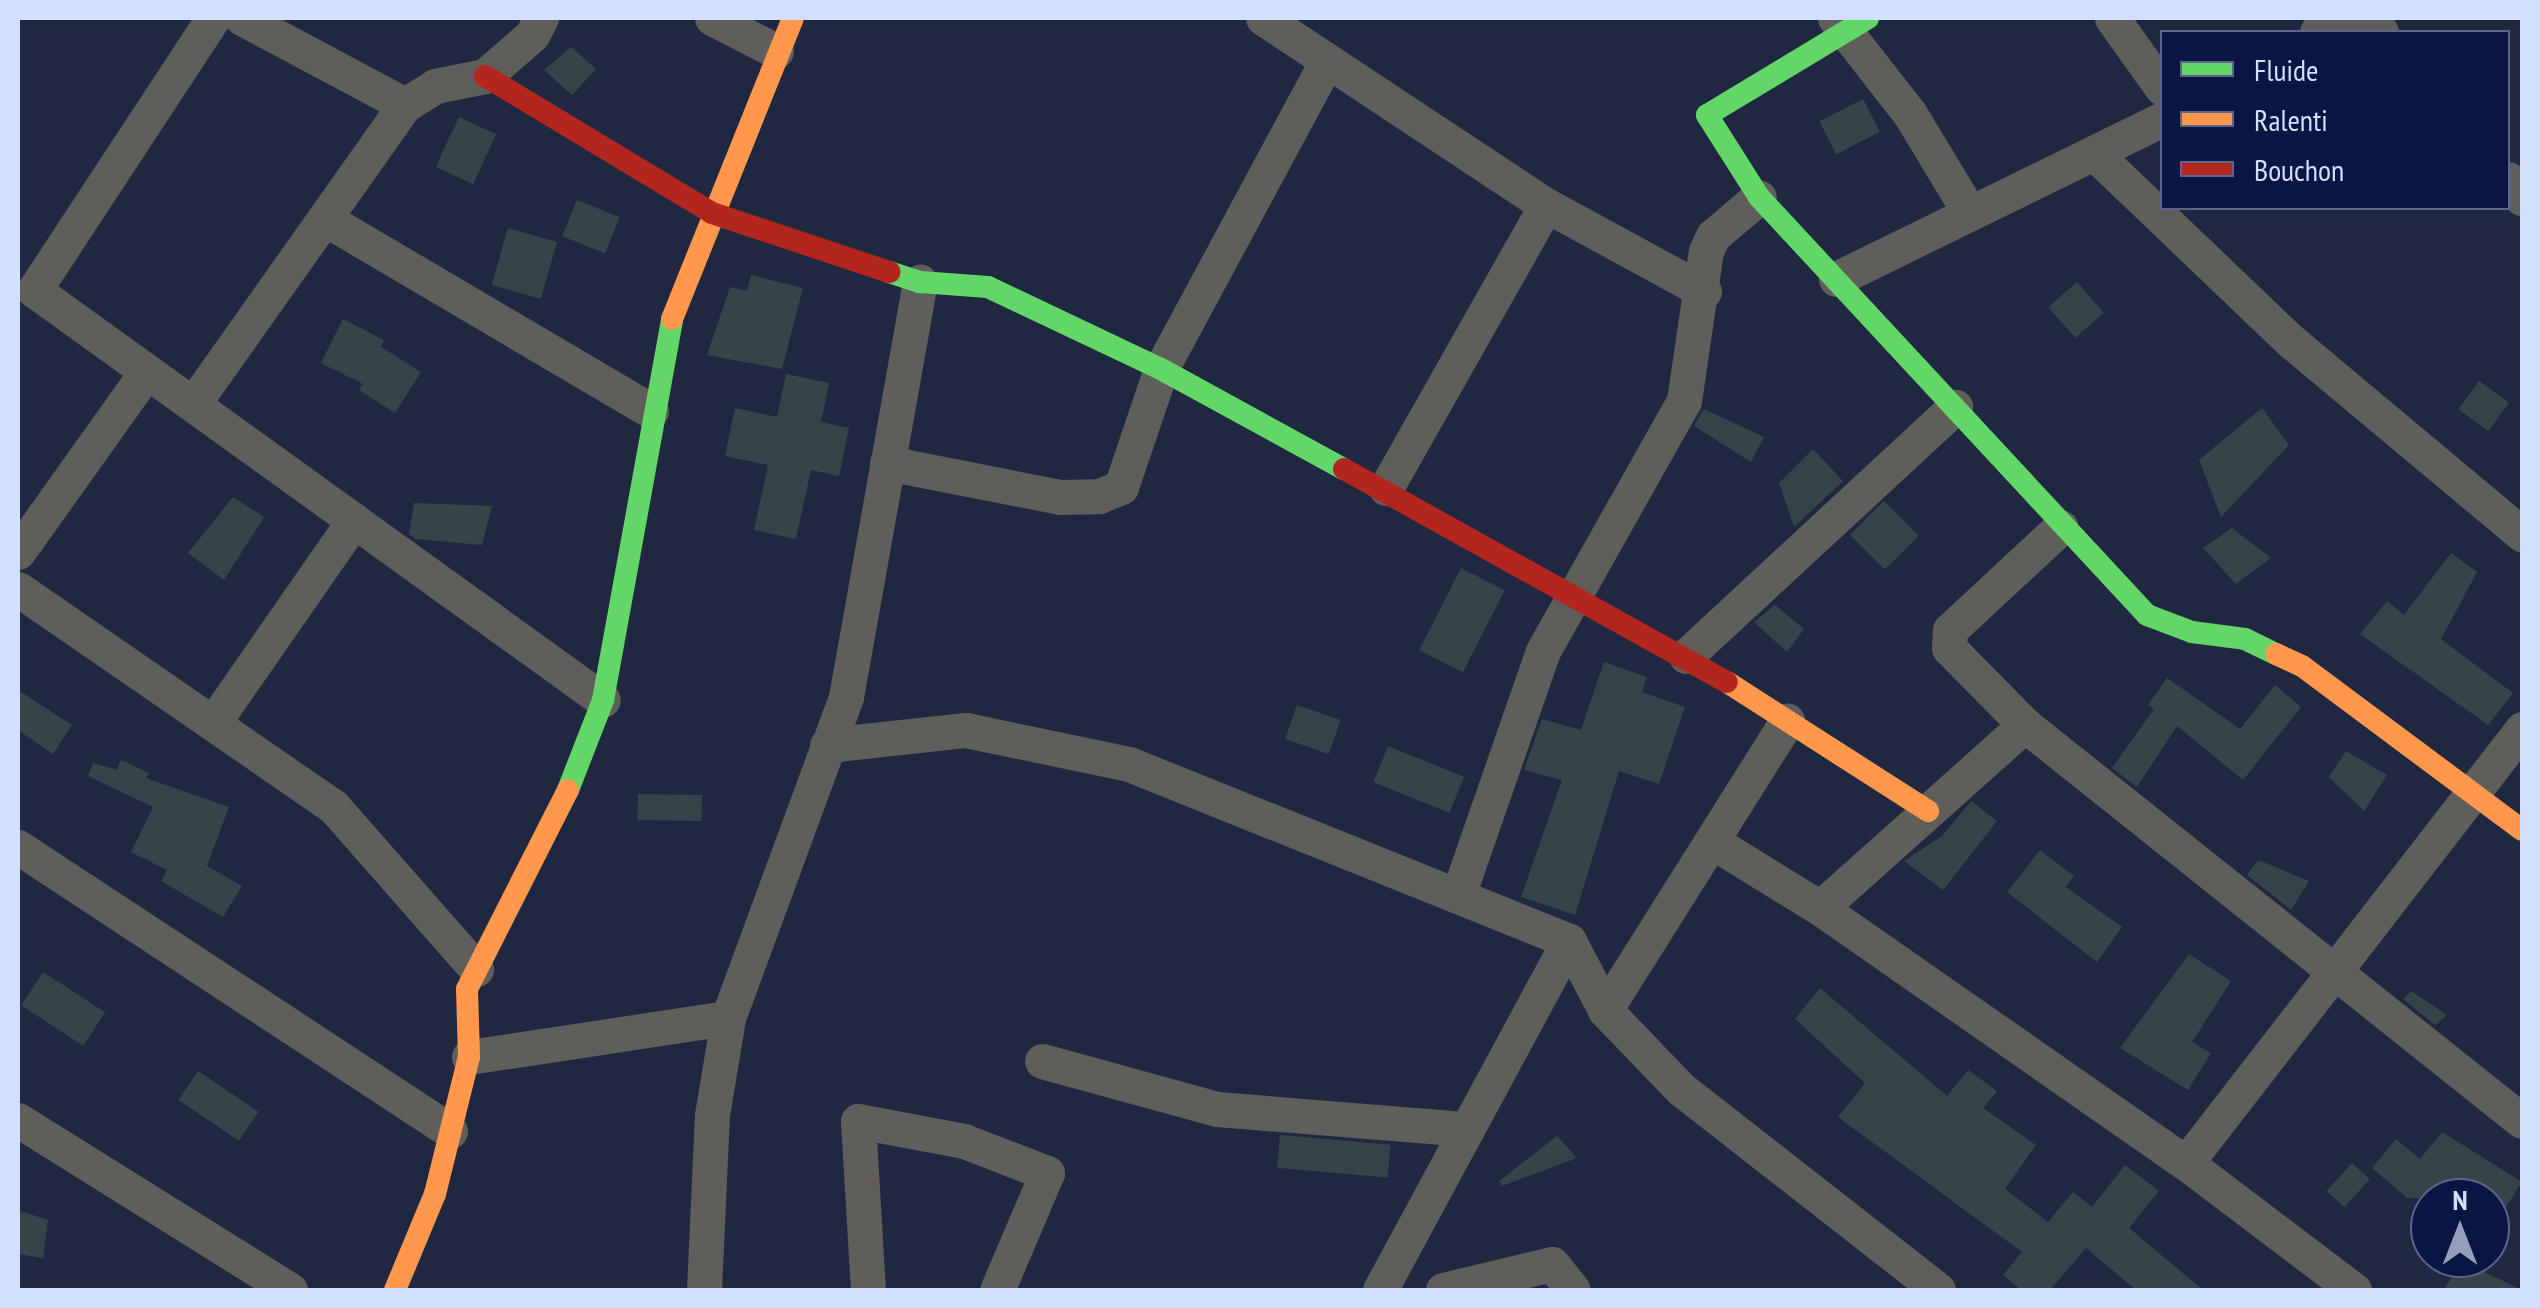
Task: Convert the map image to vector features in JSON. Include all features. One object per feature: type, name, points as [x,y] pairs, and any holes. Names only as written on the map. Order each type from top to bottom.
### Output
[{"type":"street","points":[[213,18],[34,290],[145,374],[604,700]]},
{"type":"street","points":[[242,18],[406,105]]},
{"type":"street","points":[[192,404],[406,105],[435,86],[485,76],[532,35],[541,18]]},
{"type":"street","points":[[712,18],[776,52]]},
{"type":"street","points":[[395,1290],[435,1194],[469,1056],[467,989],[505,905],[556,822],[604,700],[651,411],[672,317],[712,213],[761,104],[776,52],[793,18]]},
{"type":"street","points":[[1263,18],[1326,64],[1546,205],[1704,291]]},
{"type":"street","points":[[2112,18],[2160,85]]},
{"type":"street","points":[[2321,30],[2343,18]]},
{"type":"street","points":[[1968,210],[1850,23],[1707,115],[1760,197],[2146,615],[2192,632],[2244,638],[2302,666],[2522,830]]},
{"type":"street","points":[[887,463],[1060,498],[1099,496],[1120,486],[1133,463],[1161,369],[1326,64]]},
{"type":"street","points":[[485,76],[712,213],[920,282],[988,287],[1161,369],[1386,488],[1686,656],[1928,812]]},
{"type":"street","points":[[1836,279],[1968,210],[2096,155],[2160,120]]},
{"type":"street","points":[[2096,155],[2292,342],[2522,534]]},
{"type":"street","points":[[1458,895],[1543,651],[1572,594],[1678,417],[1713,236],[1760,197]]},
{"type":"street","points":[[1386,488],[1546,205]]},
{"type":"street","points":[[327,220],[651,411]]},
{"type":"street","points":[[704,1290],[712,1115],[728,1018],[846,697],[920,282]]},
{"type":"street","points":[[18,552],[145,374]]},
{"type":"street","points":[[1686,656],[1955,407]]},
{"type":"street","points":[[214,723],[354,520]]},
{"type":"street","points":[[2061,527],[1950,630],[1949,648],[2025,725],[2522,1120]]},
{"type":"street","points":[[18,589],[333,806],[476,969]]},
{"type":"street","points":[[1605,1010],[1788,721]]},
{"type":"street","points":[[1820,908],[2025,725]]},
{"type":"street","points":[[2186,1164],[2522,729]]},
{"type":"street","points":[[828,745],[966,730],[1129,764],[1569,941],[1605,1010],[1681,1089],[1938,1290]]},
{"type":"street","points":[[1713,842],[1820,908],[2186,1164],[2354,1290]]},
{"type":"street","points":[[18,847],[450,1131]]},
{"type":"street","points":[[1380,1290],[1569,941]]},
{"type":"street","points":[[469,1056],[728,1018]]},
{"type":"street","points":[[1042,1061],[1216,1109],[1467,1129]]},
{"type":"street","points":[[18,1120],[290,1290]]},
{"type":"street","points":[[868,1290],[858,1122],[964,1141],[1047,1173],[997,1290]]},
{"type":"street","points":[[1443,1290],[1552,1264],[1573,1290]]},
{"type":"building","points":[[571,47],[596,69],[572,95],[544,70]]},
{"type":"building","points":[[1863,99],[1880,132],[1836,154],[1819,121]]},
{"type":"building","points":[[459,117],[496,134],[473,184],[436,167]]},
{"type":"building","points":[[577,200],[620,217],[605,253],[562,236]]},
{"type":"building","points":[[508,228],[557,242],[541,299],[492,285]]},
{"type":"building","points":[[751,275],[803,288],[782,369],[707,355],[730,287],[747,291]]},
{"type":"building","points":[[2077,282],[2104,313],[2075,338],[2048,307]]},
{"type":"building","points":[[343,319],[384,340],[381,347],[421,372],[395,413],[359,390],[363,384],[321,363]]},
{"type":"building","points":[[786,374],[829,383],[821,422],[849,428],[839,476],[811,470],[796,539],[754,530],[768,465],[725,456],[735,408],[777,417]]},
{"type":"building","points":[[2479,381],[2509,403],[2488,431],[2458,409]]},
{"type":"building","points":[[2262,408],[2289,445],[2221,517],[2199,460]]},
{"type":"building","points":[[1704,409],[1764,437],[1751,462],[1694,426]]},
{"type":"building","points":[[1813,449],[1843,481],[1794,527],[1779,483]]},
{"type":"building","points":[[233,497],[264,517],[224,580],[188,553]]},
{"type":"building","points":[[1884,501],[1919,536],[1885,570],[1850,535]]},
{"type":"building","points":[[414,503],[492,506],[482,545],[416,539],[409,534]]},
{"type":"building","points":[[2232,528],[2271,558],[2236,584],[2203,548]]},
{"type":"building","points":[[2451,553],[2477,572],[2441,639],[2513,693],[2488,725],[2360,634],[2387,601],[2404,615]]},
{"type":"building","points":[[1461,568],[1505,590],[1463,672],[1419,650]]},
{"type":"building","points":[[1775,605],[1804,629],[1787,652],[1754,622]]},
{"type":"building","points":[[1604,662],[1647,677],[1642,692],[1685,707],[1659,784],[1619,771],[1575,915],[1521,897],[1562,780],[1524,770],[1542,719],[1581,730]]},
{"type":"building","points":[[2167,678],[2240,729],[2275,685],[2301,707],[2243,780],[2177,726],[2137,787],[2112,768],[2154,709],[2148,705]]},
{"type":"building","points":[[18,690],[72,725],[53,754],[18,730]]},
{"type":"building","points":[[1297,705],[1340,720],[1329,754],[1285,739]]},
{"type":"building","points":[[1388,746],[1464,777],[1449,813],[1373,782]]},
{"type":"building","points":[[2346,751],[2387,775],[2364,811],[2329,777]]},
{"type":"building","points":[[121,760],[149,773],[146,778],[229,807],[207,866],[242,886],[223,917],[161,881],[167,870],[131,852],[153,807],[88,776],[93,763],[117,770]]},
{"type":"building","points":[[638,794],[702,795],[702,821],[638,820]]},
{"type":"building","points":[[1971,801],[1997,821],[1943,890],[1904,861],[1942,836]]},
{"type":"building","points":[[2040,850],[2074,876],[2066,887],[2122,927],[2097,962],[2007,892]]},
{"type":"building","points":[[2258,860],[2309,881],[2291,910],[2247,875]]},
{"type":"building","points":[[2189,954],[2231,981],[2192,1042],[2211,1053],[2188,1090],[2120,1048]]},
{"type":"building","points":[[43,972],[105,1012],[83,1046],[21,1006]]},
{"type":"building","points":[[1820,988],[1947,1096],[1968,1070],[1997,1091],[1983,1108],[2036,1145],[2005,1189],[2048,1222],[2073,1192],[2092,1207],[2125,1165],[2159,1191],[2129,1228],[2203,1290],[2136,1290],[2086,1248],[2050,1290],[2021,1290],[2003,1275],[2022,1252],[1838,1117],[1865,1083],[1795,1019]]},
{"type":"building","points":[[2411,991],[2447,1015],[2435,1025],[2403,999]]},
{"type":"building","points":[[198,1071],[259,1112],[239,1141],[178,1100]]},
{"type":"building","points":[[2442,1132],[2522,1182],[2510,1201],[2510,1178],[2410,1178],[2407,1198],[2372,1168],[2396,1139],[2420,1159]]},
{"type":"building","points":[[1280,1135],[1391,1145],[1388,1178],[1277,1168]]},
{"type":"building","points":[[1557,1136],[1577,1158],[1502,1186],[1499,1181]]},
{"type":"building","points":[[2352,1163],[2370,1179],[2344,1207],[2327,1191]]},
{"type":"building","points":[[18,1210],[48,1220],[43,1258],[18,1254]]},
{"type":"building","points":[[2452,1278],[2497,1278],[2522,1290],[2443,1290]]},
{"type":"traffic: fast","points":[[1868,18],[1707,115],[1759,197],[2147,615],[2192,632],[2245,639],[2276,654]]},
{"type":"traffic: fast","points":[[889,272],[920,282],[988,287],[1161,369],[1344,469]]},
{"type":"traffic: fast","points":[[568,790],[603,700],[672,319]]},
{"type":"traffic: slow","points":[[672,319],[793,18]]},
{"type":"traffic: slow","points":[[2276,654],[2302,666],[2522,830]]},
{"type":"traffic: slow","points":[[1727,682],[1928,811]]},
{"type":"traffic: slow","points":[[395,1290],[435,1194],[469,1057],[467,989],[568,790]]},
{"type":"traffic: jam","points":[[485,76],[712,213],[889,272]]},
{"type":"traffic: jam","points":[[1344,469],[1727,682]]}]
